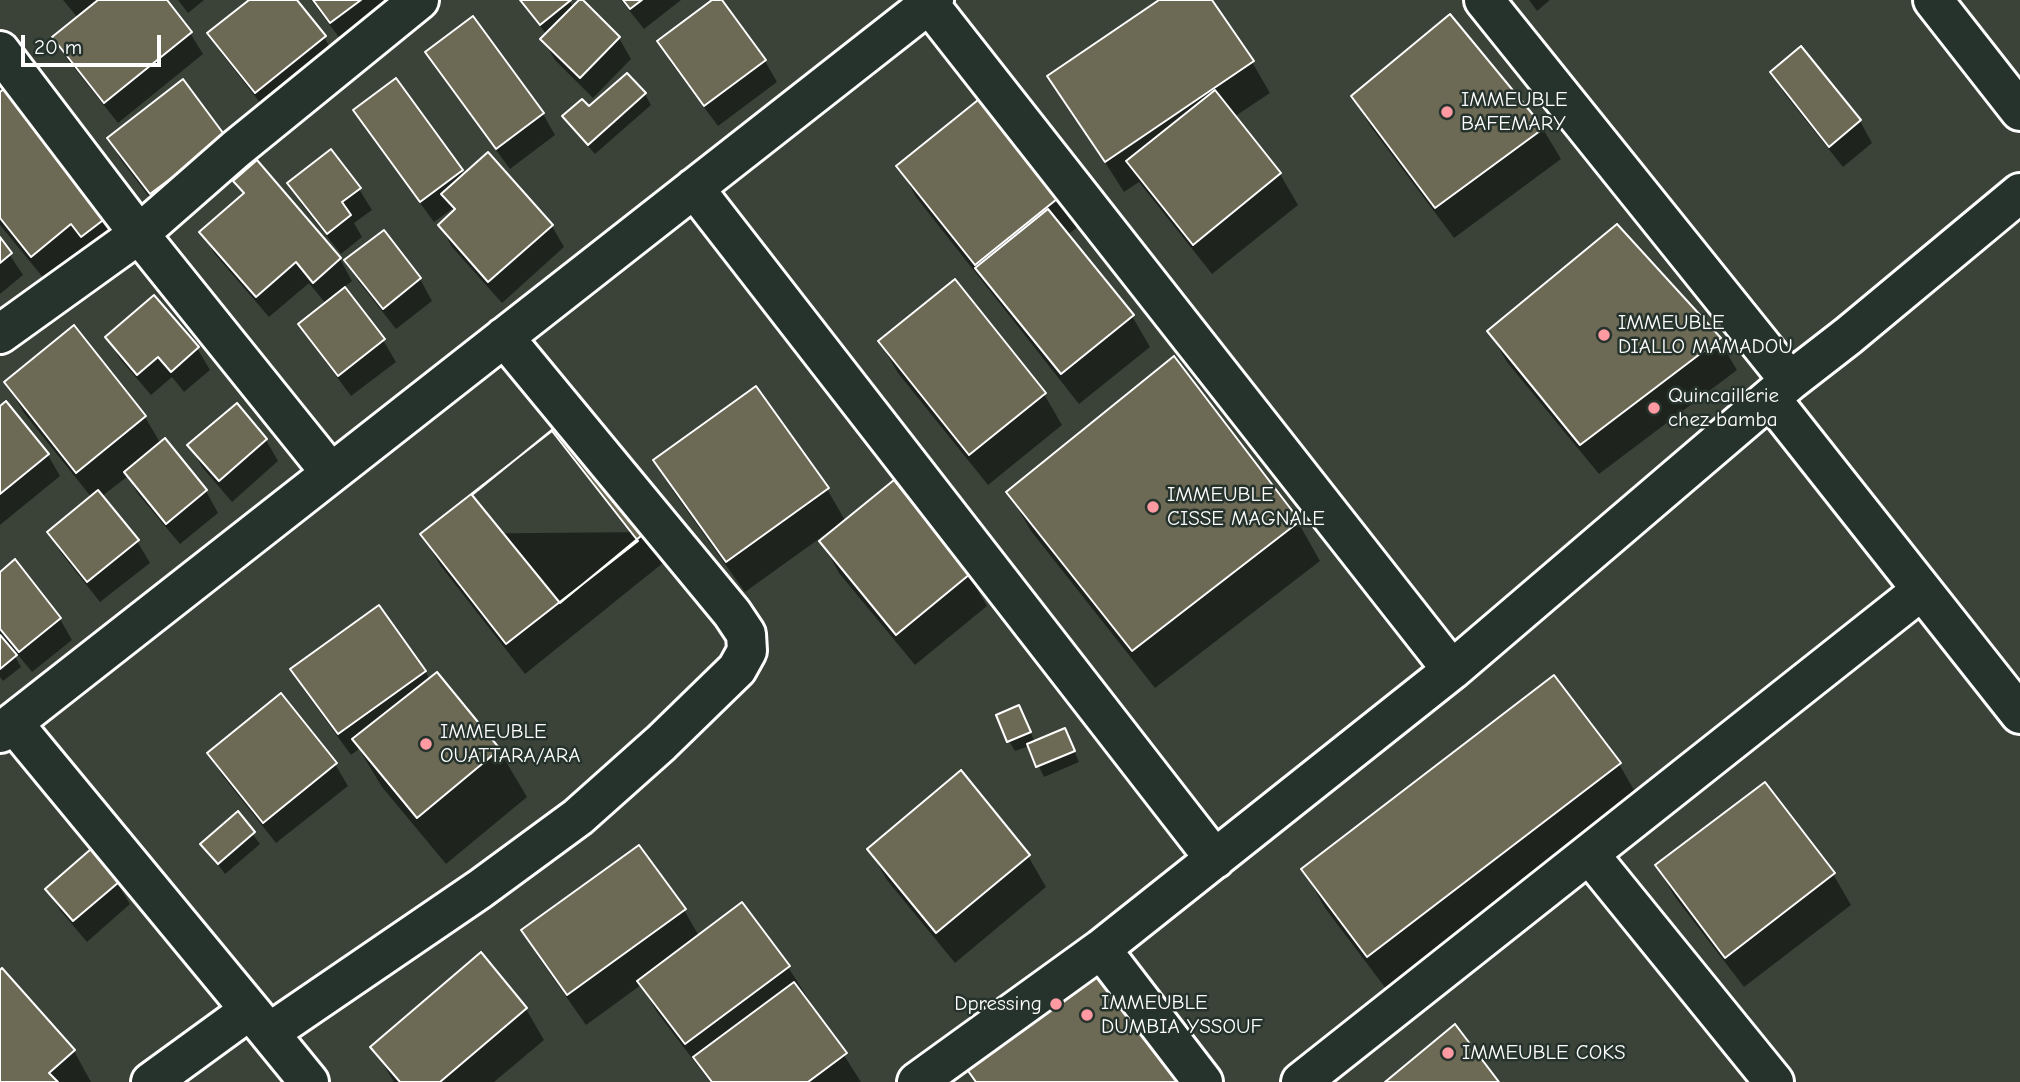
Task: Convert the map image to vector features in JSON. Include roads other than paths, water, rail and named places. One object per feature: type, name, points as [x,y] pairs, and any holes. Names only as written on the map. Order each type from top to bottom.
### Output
[{"type":"street","points":[[0,334],[139,234],[236,149],[419,0]]},
{"type":"street","points":[[1484,0],[1780,390],[1922,590],[2020,714]]},
{"type":"street","points":[[1933,0],[2020,111]]},
{"type":"street","points":[[309,1082],[7,728],[931,2],[1452,670]]},
{"type":"street","points":[[0,51],[139,234],[331,473]]},
{"type":"street","points":[[694,188],[1215,859]]},
{"type":"street","points":[[917,1082],[1101,949],[1452,670],[1780,390],[1848,337],[2020,193]]},
{"type":"street","points":[[151,1082],[259,1022],[480,889],[578,817],[661,743],[737,669],[747,650],[746,634],[732,613],[504,337]]},
{"type":"street","points":[[1301,1082],[1922,590]]},
{"type":"street","points":[[1589,854],[1774,1082]]},
{"type":"street","points":[[1101,949],[1203,1082]]},
{"type":"place","name":"IMMEUBLE BAFEMARY","points":[[1447,112]]},
{"type":"place","name":"IMMEUBLE DIALLO MAMADOU","points":[[1604,335]]},
{"type":"place","name":"Quincaillerie chez bamba","points":[[1654,408]]},
{"type":"place","name":"IMMEUBLE CISSE MAGNALE","points":[[1153,507]]},
{"type":"place","name":"IMMEUBLE OUATTARA/ARA","points":[[426,744]]},
{"type":"place","name":"Dpressing","points":[[1056,1004]]},
{"type":"place","name":"IMMEUBLE DUMBIA YSSOUF","points":[[1087,1015]]},
{"type":"place","name":"IMMEUBLE COKS","points":[[1448,1053]]}]
